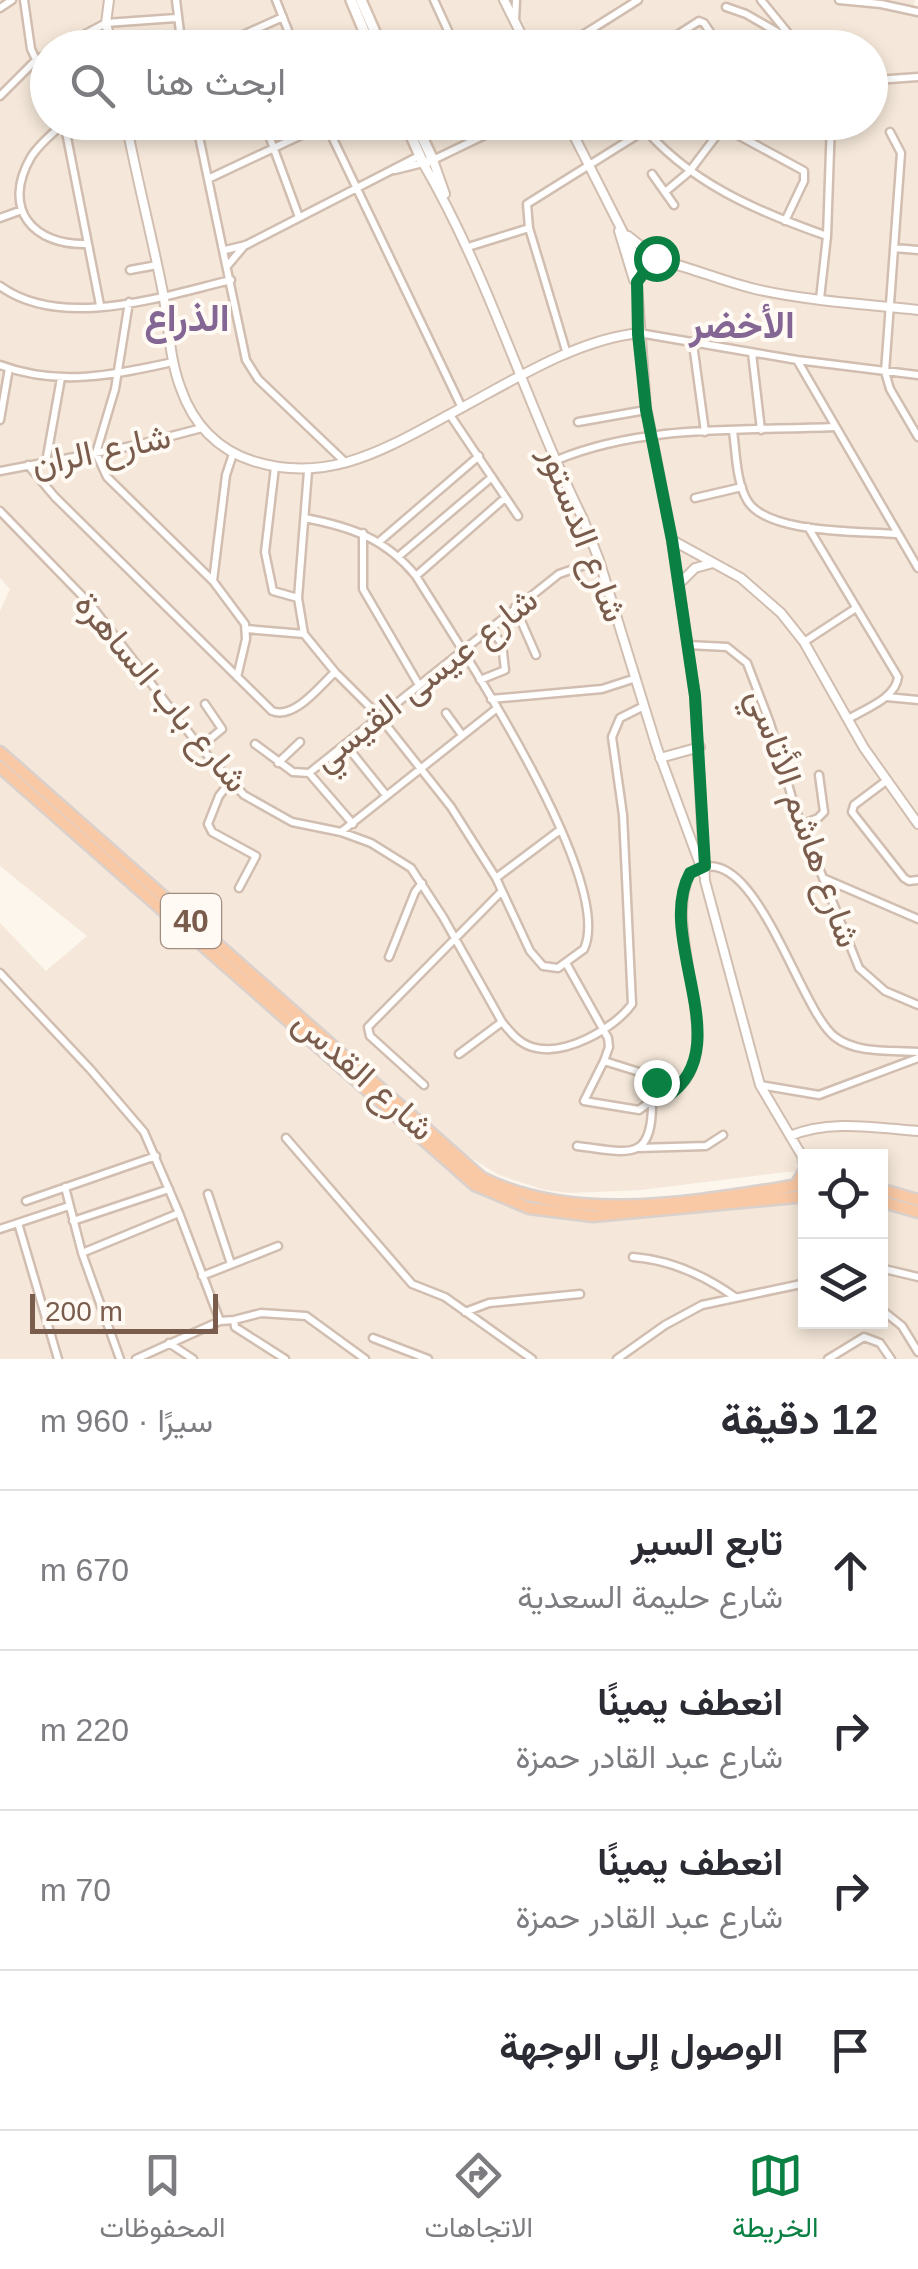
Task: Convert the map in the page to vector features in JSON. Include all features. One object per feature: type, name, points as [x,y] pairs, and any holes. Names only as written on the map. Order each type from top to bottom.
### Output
[{"type":"highway","name":"شارع القدس","points":[[0,752],[482,1178],[529,1198],[596,1206],[728,1196],[798,1184]]},
{"type":"highway","name":"شارع القدس","points":[[1,768],[475,1185],[529,1208],[594,1216],[798,1197]]},
{"type":"highway","points":[[888,1191],[918,1200]]},
{"type":"highway","points":[[888,1204],[918,1212]]},
{"type":"main road","points":[[351,0],[364,30]]},
{"type":"main road","points":[[362,0],[374,30]]},
{"type":"main road","name":"شارع الدستور","points":[[415,140],[426,158]]},
{"type":"main road","name":"شارع الدستور","points":[[420,140],[426,158]]},
{"type":"street","points":[[0,8],[12,0]]},
{"type":"street","points":[[24,0],[30,30]]},
{"type":"street","points":[[108,30],[109,0]]},
{"type":"street","points":[[176,0],[178,30]]},
{"type":"street","points":[[276,0],[289,30]]},
{"type":"street","points":[[434,0],[448,30]]},
{"type":"street","points":[[504,0],[519,30]]},
{"type":"street","points":[[515,23],[516,0]]},
{"type":"street","points":[[590,30],[638,0]]},
{"type":"street","points":[[761,0],[784,30]]},
{"type":"street","points":[[839,0],[918,12]]},
{"type":"street","points":[[726,7],[774,30]]},
{"type":"street","points":[[256,30],[284,17]]},
{"type":"street","points":[[93,30],[106,23],[176,18]]},
{"type":"street","points":[[686,30],[700,21],[707,30]]},
{"type":"street","points":[[0,96],[30,66]]},
{"type":"street","points":[[888,79],[918,77]]},
{"type":"street","points":[[890,132],[901,153],[885,372],[890,389],[918,437]]},
{"type":"street","points":[[48,140],[30,160],[22,184],[22,210],[44,237],[63,244],[88,244]]},
{"type":"street","points":[[67,140],[100,306]]},
{"type":"street","points":[[130,140],[164,295],[172,362],[190,410],[202,428],[233,454],[275,467],[308,470],[346,463],[388,447],[567,354],[642,336],[918,375]]},
{"type":"street","points":[[200,140],[250,369],[346,463]]},
{"type":"street","points":[[270,140],[299,217]]},
{"type":"street","points":[[208,178],[294,140]]},
{"type":"street","points":[[334,140],[462,408]]},
{"type":"street","points":[[225,250],[246,244],[394,170],[464,140]]},
{"type":"street","points":[[576,140],[622,230],[632,259],[646,410],[680,585],[700,747],[703,870],[760,1085],[798,1150]]},
{"type":"street","points":[[567,354],[526,208],[529,202],[629,140]]},
{"type":"street","points":[[656,140],[689,172],[784,221],[826,236]]},
{"type":"street","points":[[665,192],[689,172],[712,140]]},
{"type":"street","points":[[749,140],[804,170],[804,181],[784,221]]},
{"type":"street","points":[[820,299],[829,140]]},
{"type":"street","name":"شارع الدستور","points":[[426,158],[468,247],[599,560],[660,758],[703,870]]},
{"type":"street","points":[[652,174],[674,205]]},
{"type":"street","points":[[0,218],[22,210]]},
{"type":"street","points":[[468,247],[529,228]]},
{"type":"street","points":[[622,230],[657,260]]},
{"type":"street","points":[[228,265],[246,244]]},
{"type":"street","points":[[894,248],[918,250]]},
{"type":"street","points":[[632,259],[657,260],[728,282],[820,299],[918,310]]},
{"type":"street","points":[[636,285],[657,260]]},
{"type":"street","points":[[130,270],[157,265]]},
{"type":"street","points":[[0,286],[17,298],[67,309],[129,302],[231,280]]},
{"type":"street","points":[[129,302],[118,374],[96,453],[107,477],[214,582],[241,616],[246,628],[237,679]]},
{"type":"street","points":[[693,344],[706,432]]},
{"type":"street","points":[[752,353],[761,430]]},
{"type":"street","points":[[797,360],[918,568]]},
{"type":"street","points":[[0,364],[61,378],[118,374],[172,362]]},
{"type":"street","points":[[0,420],[9,368]]},
{"type":"street","points":[[46,462],[61,378]]},
{"type":"street","points":[[578,422],[646,410]]},
{"type":"street","points":[[450,414],[518,516]]},
{"type":"street","points":[[557,460],[604,444],[650,436],[834,427]]},
{"type":"street","name":"شارع الران","points":[[0,470],[202,428]]},
{"type":"street","points":[[732,430],[742,487],[758,512],[808,527],[897,534]]},
{"type":"street","points":[[214,582],[226,475],[233,454]]},
{"type":"street","points":[[380,541],[479,456]]},
{"type":"street","points":[[28,465],[55,497],[272,711],[284,714],[335,672]]},
{"type":"street","points":[[275,467],[265,564],[273,592],[298,598]]},
{"type":"street","points":[[305,518],[363,533],[399,556],[416,576],[533,770],[576,868],[589,927],[584,949],[566,963],[551,969],[537,961],[469,832],[380,716],[335,672],[304,634],[298,598],[308,470]]},
{"type":"street","points":[[399,556],[492,476]]},
{"type":"street","points":[[694,498],[742,487]]},
{"type":"street","points":[[416,576],[505,498]]},
{"type":"street","name":"شارع باب الساهرة","points":[[0,511],[110,628],[230,782],[274,814],[306,826],[341,832],[405,862],[422,883],[502,1022],[522,1042],[543,1049],[571,1044],[603,1028],[629,1008],[633,998],[623,815],[613,731],[620,718],[644,706]]},
{"type":"street","points":[[808,527],[898,677],[886,697],[848,719]]},
{"type":"street","points":[[363,533],[363,589],[419,684]]},
{"type":"street","points":[[672,540],[750,584],[781,614],[804,642],[886,780],[918,824]]},
{"type":"street","name":"شارع عيسى القيسي","points":[[255,744],[293,772],[309,773],[559,574],[599,560]]},
{"type":"street","points":[[680,585],[695,568],[713,563]]},
{"type":"street","points":[[515,607],[536,654]]},
{"type":"street","points":[[804,642],[856,608]]},
{"type":"street","points":[[246,628],[304,634]]},
{"type":"street","points":[[480,680],[505,670],[502,644],[490,628]]},
{"type":"street","name":"شارع هاشم الأتاسي","points":[[688,645],[720,646],[735,651],[747,663],[859,968],[884,990],[918,1005]]},
{"type":"street","points":[[491,699],[602,689],[636,678]]},
{"type":"street","points":[[886,697],[918,700]]},
{"type":"street","points":[[200,747],[222,729],[205,704]]},
{"type":"street","points":[[341,832],[496,708]]},
{"type":"street","points":[[446,713],[462,734]]},
{"type":"street","points":[[278,763],[300,742]]},
{"type":"street","points":[[345,744],[386,795]]},
{"type":"street","points":[[660,758],[700,747]]},
{"type":"street","points":[[309,773],[353,824]]},
{"type":"street","points":[[803,824],[824,812],[819,775]]},
{"type":"street","points":[[886,780],[854,805],[852,812],[904,878],[918,880]]},
{"type":"street","points":[[230,782],[219,796],[208,824],[212,832],[256,856],[239,888]]},
{"type":"street","points":[[907,811],[918,802]]},
{"type":"street","points":[[680,813],[702,806]]},
{"type":"street","points":[[496,878],[560,830]]},
{"type":"street","points":[[566,963],[609,1046],[584,1101],[639,1110],[652,1100],[666,1097],[681,1087],[695,1057],[696,1011],[682,942],[681,896],[690,873],[724,870],[748,886],[804,996],[831,1034],[865,1048],[918,1055]]},
{"type":"street","points":[[823,878],[918,919]]},
{"type":"street","points":[[389,957],[413,895],[422,883]]},
{"type":"street","points":[[424,1085],[367,1031],[503,891]]},
{"type":"street","points":[[0,973],[139,1125],[180,1213],[220,1321]]},
{"type":"street","points":[[460,1054],[502,1022]]},
{"type":"street","points":[[760,1085],[820,1095],[918,1055]]},
{"type":"street","points":[[604,1061],[652,1076],[666,1097]]},
{"type":"street","points":[[637,1148],[651,1134],[652,1100]]},
{"type":"street","points":[[790,1136],[807,1128],[918,1130]]},
{"type":"street","points":[[577,1146],[617,1151],[706,1146],[723,1135]]},
{"type":"street","points":[[286,1138],[412,1284],[445,1296],[532,1359]]},
{"type":"street","points":[[26,1201],[156,1156]]},
{"type":"street","points":[[64,1187],[82,1252],[120,1359]]},
{"type":"street","points":[[73,1221],[170,1189]]},
{"type":"street","points":[[208,1194],[231,1264]]},
{"type":"street","points":[[0,1229],[69,1206]]},
{"type":"street","points":[[82,1252],[180,1213]]},
{"type":"street","points":[[18,1223],[58,1359]]},
{"type":"street","points":[[202,1276],[278,1246]]},
{"type":"street","points":[[633,1257],[661,1261],[692,1272],[735,1297]]},
{"type":"street","points":[[888,1270],[918,1276]]},
{"type":"street","points":[[617,1359],[702,1305],[798,1285]]},
{"type":"street","points":[[465,1312],[489,1303],[580,1294]]},
{"type":"street","points":[[136,1359],[220,1321],[285,1312],[316,1322],[365,1359]]},
{"type":"street","points":[[888,1315],[902,1326],[918,1352]]},
{"type":"street","points":[[235,1319],[236,1327],[285,1359]]},
{"type":"street","points":[[828,1359],[864,1337],[880,1343],[891,1359]]},
{"type":"street","points":[[372,1338],[428,1359]]},
{"type":"street","points":[[168,1343],[193,1359]]},
{"type":"shaded area","points":[[0,0],[915,0],[912,12],[918,14],[918,1192],[888,1184],[888,1149],[798,1149],[798,1172],[641,1190],[571,1193],[545,1190],[499,1175],[458,1150],[0,749],[0,611],[10,589],[0,578]]},
{"type":"shaded area","points":[[0,775],[468,1185],[582,1219],[798,1201],[798,1329],[888,1329],[888,1205],[918,1215],[918,1359],[0,1359],[0,923],[46,971],[87,936],[0,866]]},
{"type":"district","name":"الذراع","points":[[187,318]]},
{"type":"district","name":"الأخضر","points":[[742,325]]},
{"type":"route","points":[[656,258],[660,260],[642,273],[637,282],[638,334],[650,436],[680,585],[695,696],[705,866],[690,873],[681,896],[682,942],[696,1011],[695,1057],[681,1087],[666,1097],[656,1082]]}]
